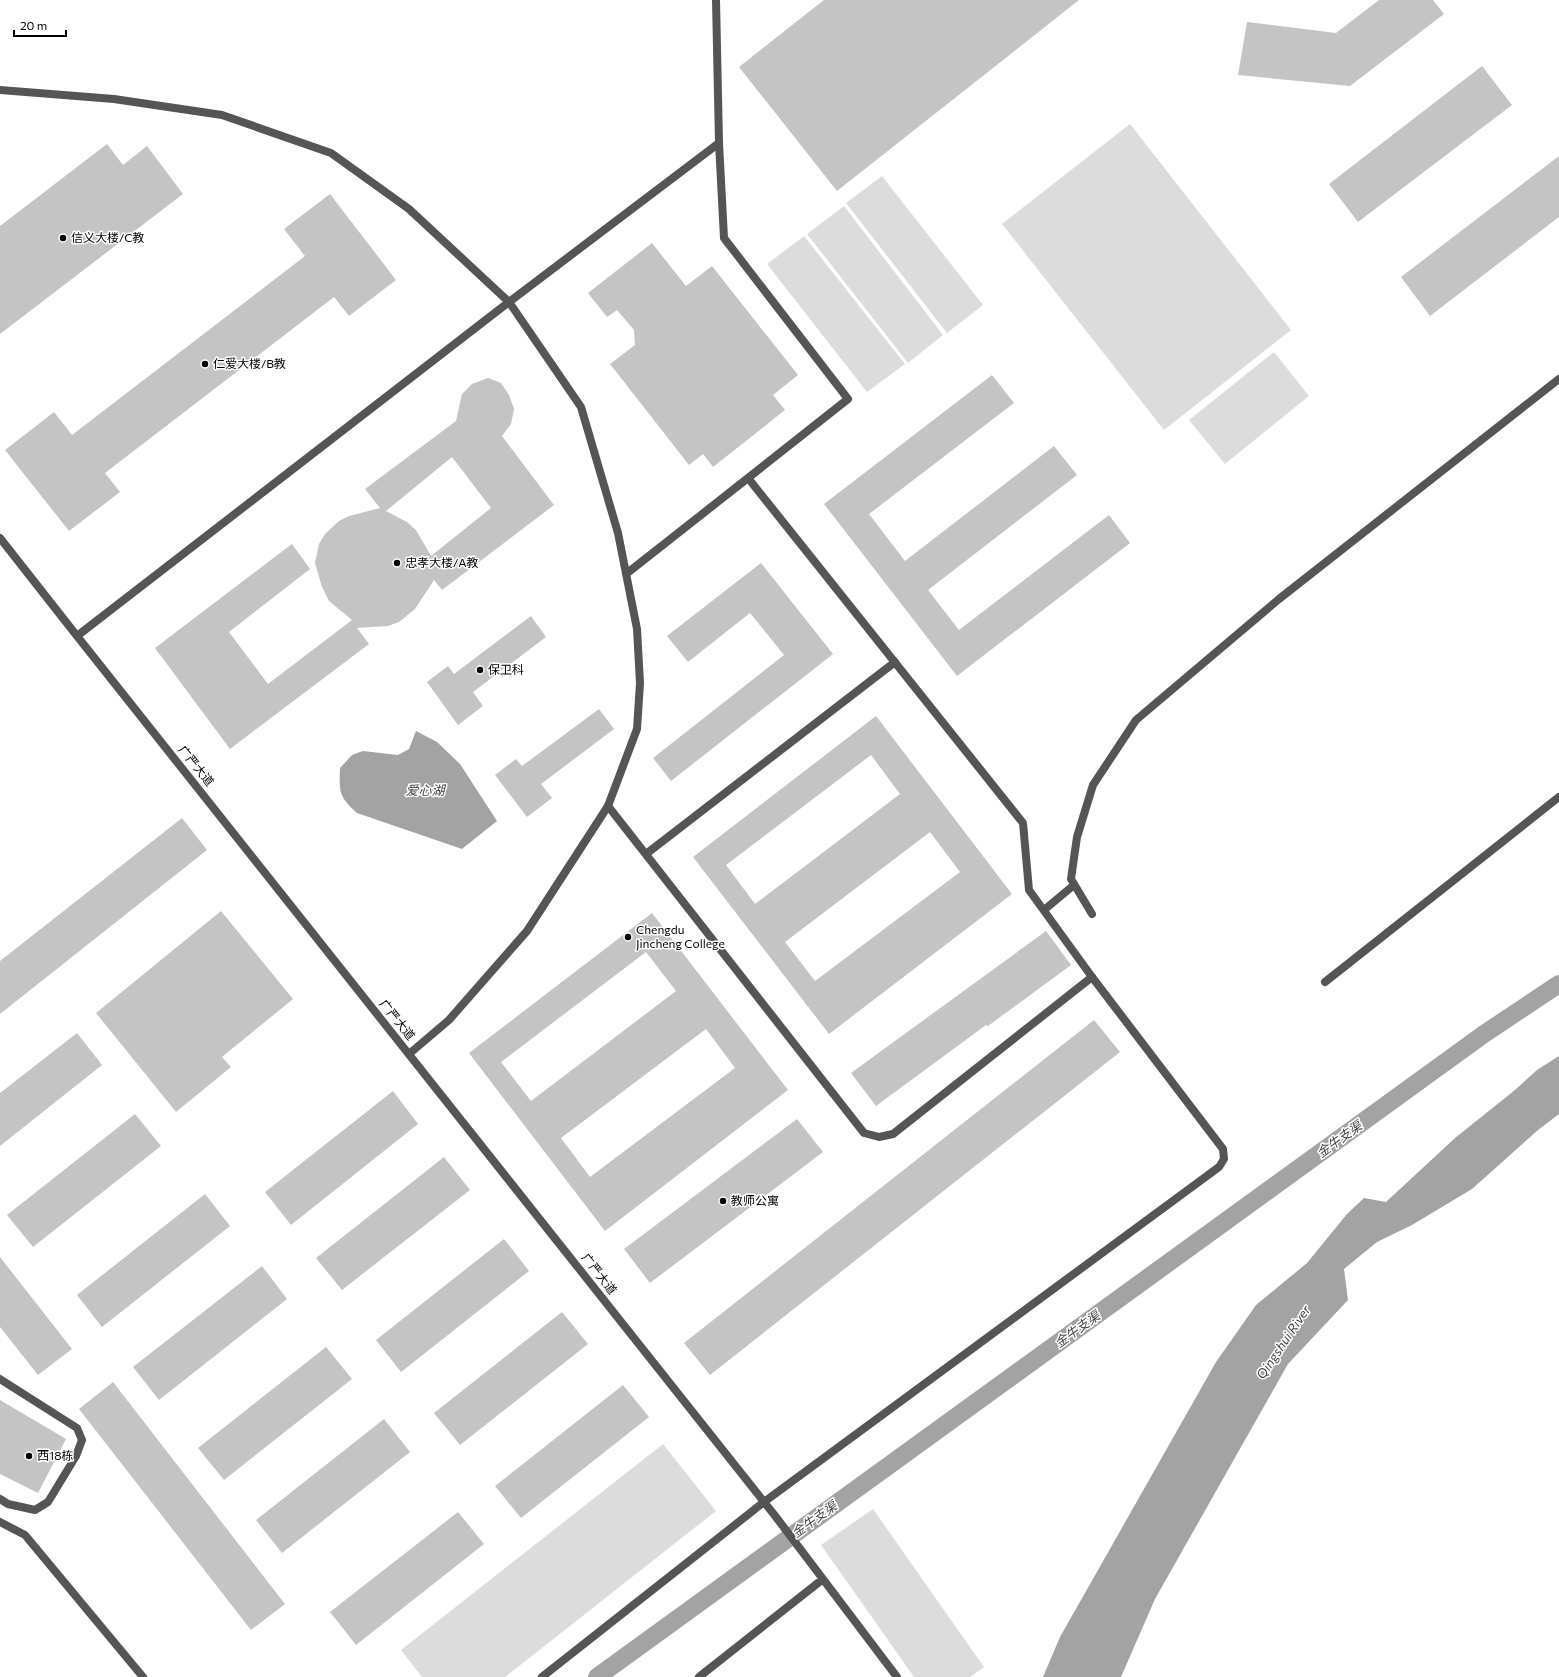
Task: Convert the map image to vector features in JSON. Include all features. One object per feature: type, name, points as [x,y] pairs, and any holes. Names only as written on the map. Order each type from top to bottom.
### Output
[{"type":"street","points":[[626,574],[848,399],[724,238],[719,143],[716,0]]},
{"type":"street","points":[[0,90],[114,99],[222,115],[331,153],[409,208],[509,302],[581,407],[618,533],[637,629],[640,683],[637,729],[608,806],[528,931],[449,1020],[409,1054]]},
{"type":"street","points":[[77,636],[509,302],[719,143]]},
{"type":"street","points":[[1092,914],[1071,879],[1077,836],[1093,785],[1136,720],[1279,599],[1559,379]]},
{"type":"street","points":[[542,1677],[764,1502],[1219,1167],[1224,1159],[1223,1149],[1092,977],[1029,890],[1023,823],[748,478]]},
{"type":"street","name":"广严大道","points":[[0,538],[776,1517],[896,1677]]},
{"type":"street","points":[[646,854],[895,662]]},
{"type":"street","points":[[1325,982],[1559,797]]},
{"type":"street","points":[[608,806],[864,1133],[879,1137],[893,1134],[1092,977]]},
{"type":"street","points":[[1044,910],[1074,885]]},
{"type":"street","points":[[0,1379],[77,1428],[82,1440],[76,1456],[48,1502],[35,1510],[8,1504],[0,1499]]},
{"type":"street","points":[[0,1522],[25,1535],[143,1677]]},
{"type":"street","points":[[699,1677],[823,1579]]},
{"type":"shaded area","points":[[1130,124],[1291,330],[1164,430],[1002,224]]},
{"type":"shaded area","points":[[882,176],[983,305],[947,333],[846,203]]},
{"type":"shaded area","points":[[844,206],[943,335],[908,363],[807,234]]},
{"type":"shaded area","points":[[804,236],[905,364],[867,392],[767,264]]},
{"type":"shaded area","points":[[1274,352],[1309,396],[1225,464],[1189,420]]},
{"type":"shaded area","points":[[663,1444],[716,1511],[505,1677],[422,1677],[401,1650]]},
{"type":"shaded area","points":[[873,1509],[984,1667],[970,1677],[914,1677],[821,1545]]},
{"type":"water","name":"爱心湖","points":[[416,731],[437,742],[460,764],[497,821],[462,849],[357,813],[347,803],[341,794],[340,768],[352,755],[363,751],[398,755],[409,749]]},
{"type":"water","name":"Qingshui River","points":[[1559,1056],[1559,1114],[1538,1130],[1472,1189],[1412,1225],[1377,1242],[1344,1269],[1348,1300],[1288,1364],[1155,1599],[1121,1677],[1043,1677],[1060,1637],[1216,1362],[1256,1305],[1307,1263],[1347,1214],[1364,1198],[1386,1202],[1455,1138],[1515,1090],[1537,1070]]},
{"type":"building","points":[[824,0],[1079,0],[837,191],[739,67]]},
{"type":"building","points":[[1379,0],[1433,0],[1444,14],[1350,86],[1238,75],[1247,22],[1336,33]]},
{"type":"building","points":[[1482,66],[1512,105],[1358,222],[1329,184]]},
{"type":"building","name":"信义大楼/C教","points":[[107,144],[123,165],[147,146],[183,194],[0,334],[0,226]]},
{"type":"building","points":[[1559,156],[1559,217],[1430,316],[1401,277]]},
{"type":"building","name":"仁爱大楼/B教","points":[[330,194],[396,280],[349,316],[334,297],[105,473],[120,492],[69,531],[5,450],[54,412],[72,435],[305,256],[284,229]]},
{"type":"building","points":[[652,243],[686,286],[712,266],[798,375],[773,395],[785,410],[713,467],[703,454],[689,465],[610,364],[635,345],[634,330],[617,310],[607,317],[588,293]]},
{"type":"building","points":[[992,375],[1014,403],[869,514],[905,561],[1054,446],[1077,475],[928,590],[959,630],[1109,515],[1130,543],[957,676],[824,504]]},
{"type":"building","name":"忠孝大楼/A教","points":[[488,378],[501,383],[509,395],[514,409],[511,424],[502,436],[554,505],[442,590],[434,580],[415,609],[399,622],[388,626],[357,628],[369,644],[230,749],[155,648],[292,544],[310,569],[229,632],[268,684],[352,620],[329,601],[322,587],[315,563],[319,544],[325,534],[339,521],[349,516],[380,508],[365,489],[456,421],[462,394],[472,384]],"holes":[[[452,457],[491,508],[431,556],[416,530],[407,522],[386,511]]]},
{"type":"building","points":[[761,563],[833,654],[671,781],[653,758],[784,655],[750,613],[688,662],[667,636]]},
{"type":"building","name":"保卫科","points":[[531,616],[546,637],[473,692],[483,706],[458,725],[427,682],[448,666],[454,674]]},
{"type":"building","points":[[599,709],[614,729],[541,784],[552,798],[527,817],[495,775],[516,759],[522,766]]},
{"type":"building","points":[[876,716],[1012,894],[829,1034],[693,857]],"holes":[[[871,755],[900,794],[755,904],[726,865]],[[930,832],[960,872],[815,981],[785,942]]]},
{"type":"building","points":[[182,818],[207,850],[0,1014],[0,961]]},
{"type":"building","points":[[221,911],[293,999],[222,1057],[231,1067],[176,1112],[96,1013]]},
{"type":"building","points":[[652,913],[788,1090],[605,1231],[469,1053]],"holes":[[[646,952],[676,991],[531,1101],[501,1062]],[[706,1029],[735,1068],[590,1177],[561,1138]]]},
{"type":"building","points":[[1046,931],[1071,965],[876,1106],[851,1073]]},
{"type":"building","points":[[1094,1020],[1120,1052],[710,1375],[684,1343]]},
{"type":"building","points":[[77,1033],[102,1065],[0,1146],[0,1093]]},
{"type":"building","points":[[393,1091],[418,1124],[291,1225],[265,1192]]},
{"type":"building","points":[[135,1114],[161,1146],[33,1247],[7,1215]]},
{"type":"building","name":"教师公寓","points":[[797,1119],[823,1152],[650,1283],[624,1249]]},
{"type":"building","points":[[444,1157],[470,1190],[342,1290],[316,1258]]},
{"type":"building","points":[[205,1194],[230,1226],[102,1327],[77,1295]]},
{"type":"building","points":[[504,1239],[529,1271],[401,1372],[376,1340]]},
{"type":"building","points":[[0,1257],[72,1349],[38,1375],[0,1327]]},
{"type":"building","points":[[262,1266],[287,1299],[159,1400],[133,1367]]},
{"type":"building","points":[[562,1312],[588,1344],[460,1445],[434,1413]]},
{"type":"building","points":[[326,1347],[352,1379],[224,1480],[198,1448]]},
{"type":"building","points":[[113,1382],[285,1604],[251,1630],[79,1409]]},
{"type":"building","points":[[623,1385],[649,1417],[521,1518],[495,1486]]},
{"type":"building","name":"西18栋","points":[[0,1400],[66,1439],[38,1493],[0,1474]]},
{"type":"building","points":[[384,1419],[410,1452],[282,1553],[256,1520]]},
{"type":"building","points":[[458,1512],[484,1544],[356,1645],[330,1612]]},
{"type":"waterway","name":"金牛支渠","points":[[597,1677],[1484,1034],[1559,984]]},
{"type":"place","name":"信义大楼/C教","points":[[63,238]]},
{"type":"place","name":"仁爱大楼/B教","points":[[205,364]]},
{"type":"place","name":"忠孝大楼/A教","points":[[397,563]]},
{"type":"place","name":"保卫科","points":[[480,670]]},
{"type":"place","name":"Chengdu Jincheng College","points":[[628,937]]},
{"type":"place","name":"教师公寓","points":[[723,1201]]},
{"type":"place","name":"西18栋","points":[[29,1456]]}]
